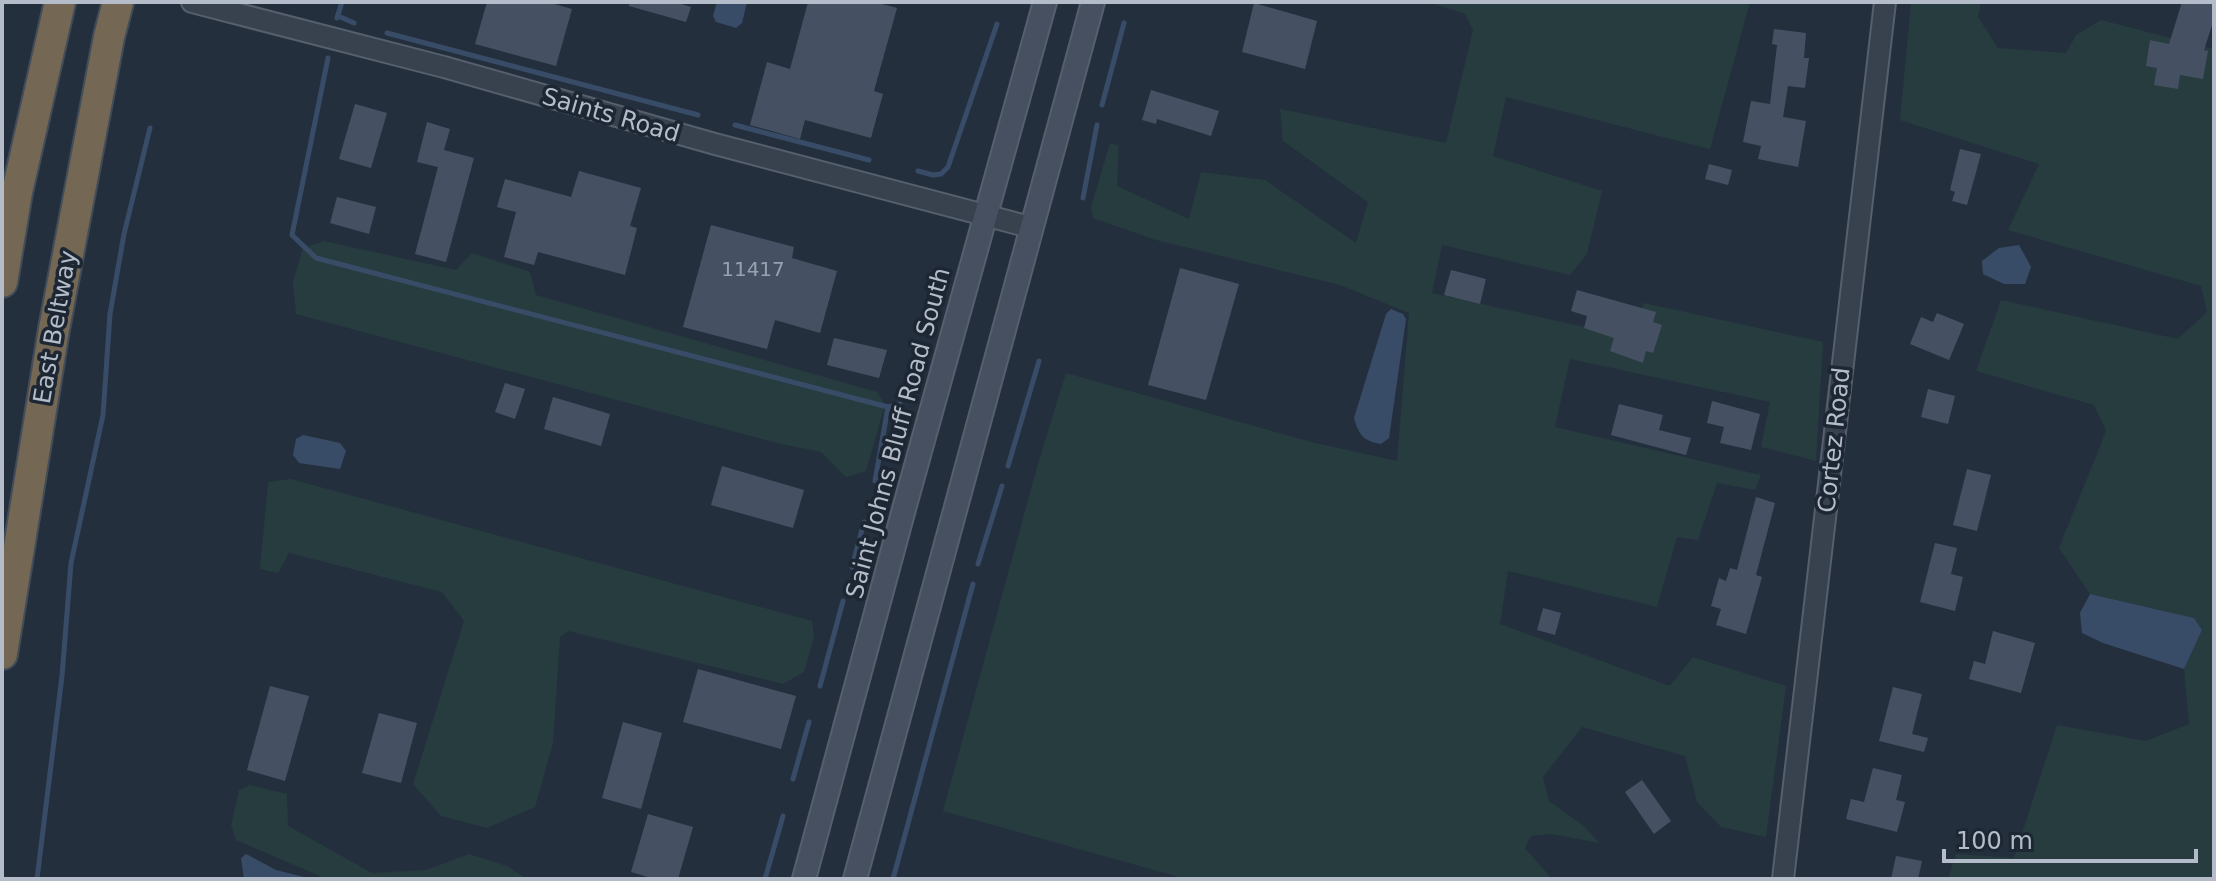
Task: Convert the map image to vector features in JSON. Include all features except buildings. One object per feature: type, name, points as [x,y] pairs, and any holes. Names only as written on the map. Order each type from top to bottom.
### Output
[{"type":"highway","name":"East Beltway","points":[[2,654],[54,329],[118,2]]},
{"type":"highway","points":[[2,282],[17,192],[58,13]]},
{"type":"main road","name":"Saint Johns Bluff Road South","points":[[804,879],[1045,2]]},
{"type":"main road","points":[[855,879],[1093,2]]},
{"type":"street","name":"Saints Road","points":[[192,2],[444,67],[715,144],[1030,227]]},
{"type":"street","name":"Cortez Road","points":[[1783,879],[1885,2]]},
{"type":"green space","points":[[1429,2],[1750,2],[1710,149],[1506,97],[1493,156],[1602,191],[1587,254],[1570,275],[1442,245],[1432,293],[1629,337],[1644,303],[1823,342],[1816,461],[1761,447],[1770,402],[1570,359],[1555,427],[1761,475],[1755,490],[1717,483],[1698,540],[1677,537],[1657,607],[1508,571],[1500,624],[1670,686],[1693,657],[1786,686],[1766,837],[1721,827],[1697,802],[1685,756],[1582,727],[1543,777],[1549,801],[1584,826],[1599,843],[1552,834],[1531,836],[1525,848],[1552,879],[1186,879],[943,811],[1039,460],[1066,373],[1311,442],[1397,461],[1409,313],[1340,285],[1156,240],[1093,218],[1091,207],[1110,143],[1119,146],[1117,186],[1189,219],[1201,172],[1265,180],[1356,243],[1368,202],[1283,141],[1280,109],[1446,143],[1473,30],[1465,14]]},
{"type":"green space","points":[[1911,2],[1981,2],[1978,17],[1998,48],[2066,53],[2076,35],[2101,20],[2214,49],[2214,879],[1948,879],[1956,854],[2014,858],[2057,725],[2146,741],[2189,724],[2184,669],[2202,630],[2194,618],[2090,594],[2059,548],[2106,431],[2094,405],[1976,371],[2001,300],[2178,339],[2207,312],[2201,286],[2008,230],[2039,164],[1900,120]]},
{"type":"green space","points":[[324,241],[456,270],[472,253],[530,272],[536,295],[877,392],[885,405],[866,471],[846,477],[821,452],[777,443],[296,314],[293,282],[303,248]]},
{"type":"green space","points":[[291,479],[812,621],[814,637],[804,672],[783,684],[568,631],[560,637],[553,743],[535,807],[487,828],[441,816],[413,784],[464,621],[442,592],[289,553],[278,573],[260,569],[268,482]]},
{"type":"green space","points":[[250,785],[287,794],[288,826],[372,873],[426,870],[469,854],[507,866],[527,879],[327,879],[236,840],[231,825],[239,790]]},
{"type":"water","points":[[717,2],[747,2],[742,23],[736,28],[716,22],[713,16]]},
{"type":"water","points":[[2019,245],[2031,267],[2025,284],[2004,284],[1983,274],[1982,261],[1999,248]]},
{"type":"water","points":[[1391,309],[1403,314],[1406,319],[1389,438],[1381,444],[1363,436],[1354,418],[1386,314]]},
{"type":"water","points":[[303,435],[340,443],[346,451],[340,469],[299,463],[293,455],[296,439]]},
{"type":"water","points":[[2090,594],[2194,618],[2202,630],[2184,669],[2103,643],[2082,633],[2080,613]]},
{"type":"water","points":[[246,854],[276,870],[304,879],[244,879],[241,858]]},
{"type":"waterway","points":[[337,18],[342,2]]},
{"type":"waterway","points":[[338,16],[354,23]]},
{"type":"waterway","points":[[1102,105],[1124,23]]},
{"type":"waterway","points":[[918,171],[941,174],[948,167],[997,24]]},
{"type":"waterway","points":[[387,33],[698,115]]},
{"type":"waterway","points":[[328,58],[292,235],[316,258],[888,407]]},
{"type":"waterway","points":[[735,125],[869,160]]},
{"type":"waterway","points":[[1083,198],[1097,125]]},
{"type":"waterway","points":[[37,879],[62,676],[71,563],[103,415],[110,314],[124,234],[150,128]]},
{"type":"waterway","points":[[1008,466],[1039,361]]},
{"type":"waterway","points":[[875,481],[888,407],[900,404]]},
{"type":"waterway","points":[[978,564],[1002,486]]},
{"type":"waterway","points":[[852,567],[864,522]]},
{"type":"waterway","points":[[893,879],[973,584]]},
{"type":"waterway","points":[[820,686],[843,601]]},
{"type":"waterway","points":[[793,779],[809,722]]},
{"type":"waterway","points":[[765,879],[783,816]]}]
